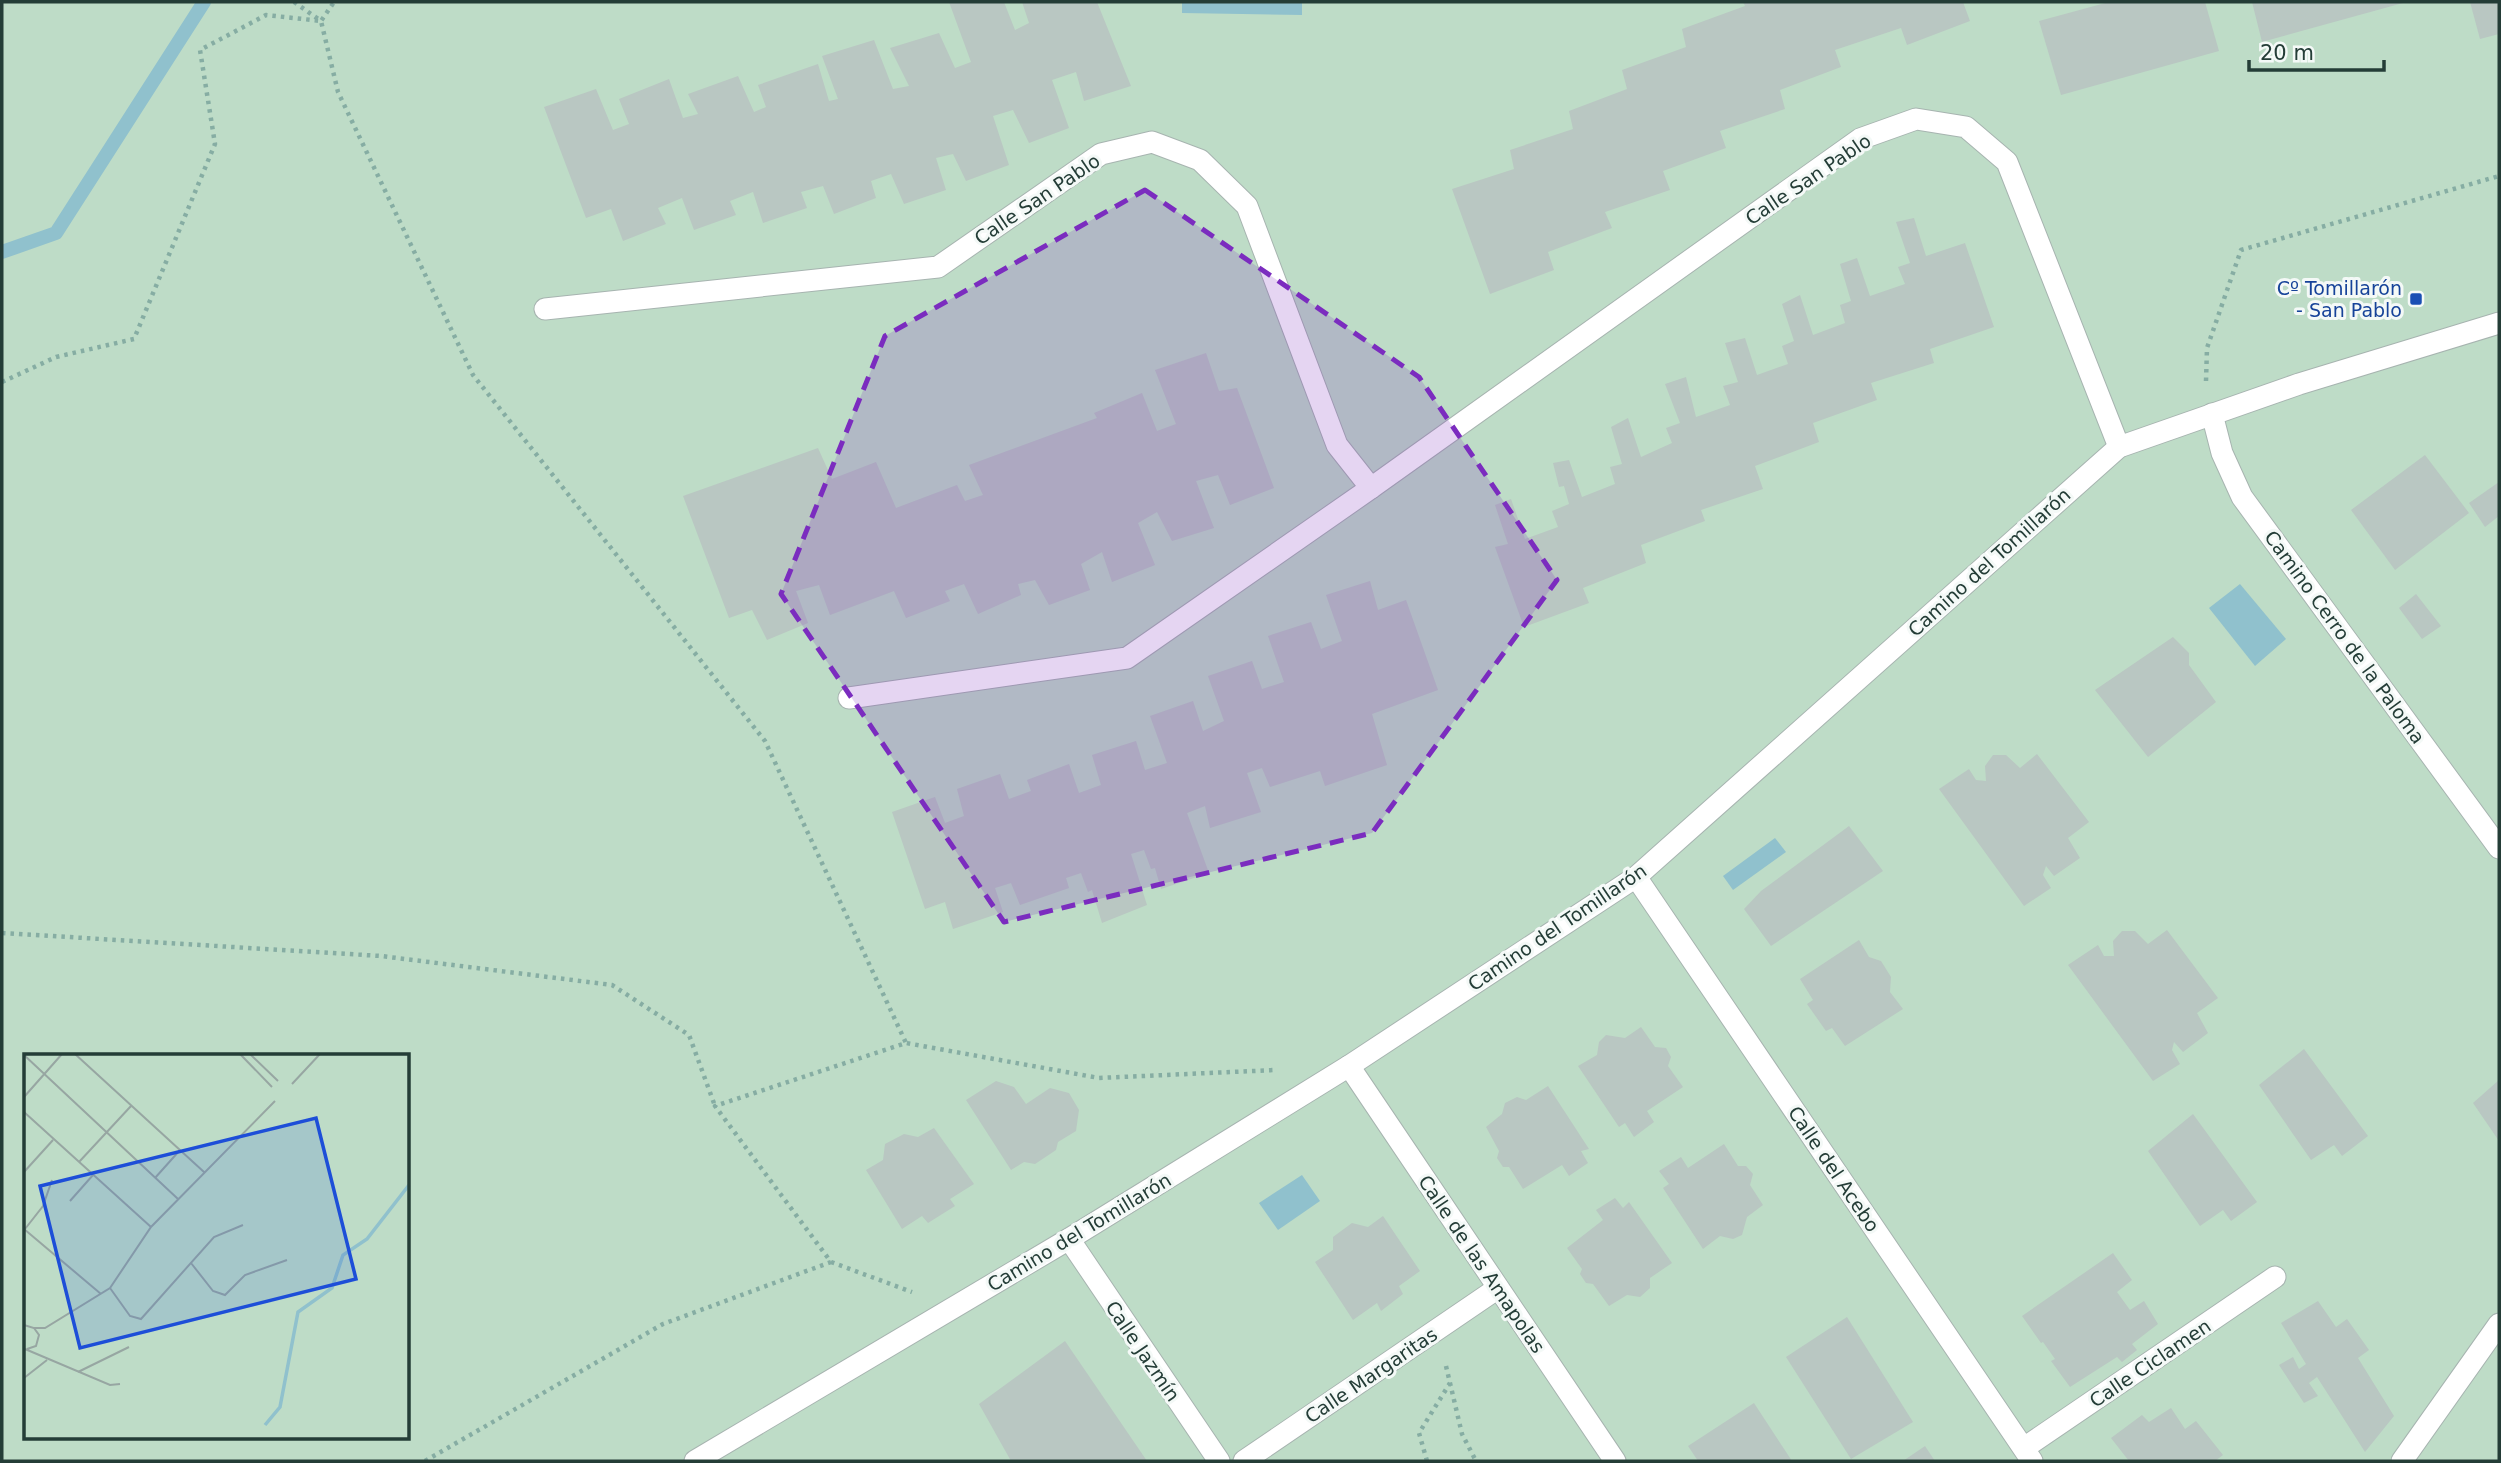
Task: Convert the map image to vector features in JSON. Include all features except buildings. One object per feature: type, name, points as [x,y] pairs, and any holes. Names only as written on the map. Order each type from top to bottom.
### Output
[{"type":"street","name":"Calle San Pablo","points":[[849,698],[1127,658],[1371,488],[1860,139],[1916,119],[1966,127],[2007,162],[2119,447]]},
{"type":"street","name":"Calle San Pablo","points":[[545,309],[938,267],[1101,154],[1152,142],[1200,160],[1247,206],[1337,444],[1371,488]]},
{"type":"street","name":"Camino del Tomillarón","points":[[695,1461],[1069,1239],[1349,1066],[1636,877],[2119,447],[2299,384],[2499,323]]},
{"type":"street","name":"Camino Cerro de la Paloma","points":[[2212,414],[2222,453],[2242,497],[2499,848]]},
{"type":"street","name":"Calle del Acebo","points":[[1636,877],[2028,1455]]},
{"type":"street","name":"Calle de las Amapolas","points":[[1349,1066],[1615,1461]]},
{"type":"street","name":"Calle Jazmín","points":[[1069,1239],[1219,1461]]},
{"type":"street","name":"Calle Ciclamen","points":[[2028,1455],[2275,1277]]},
{"type":"street","name":"Calle Margaritas","points":[[1244,1461],[1498,1288]]},
{"type":"street","points":[[2402,1461],[2499,1324]]},
{"type":"path","points":[[294,2],[321,21],[338,92],[473,375],[765,741],[906,1043]]},
{"type":"path","points":[[321,21],[334,2]]},
{"type":"path","points":[[2,382],[56,357],[134,339],[215,144],[200,50],[266,15],[321,21]]},
{"type":"path","points":[[2212,414],[2206,386],[2207,348],[2241,250],[2499,176]]},
{"type":"path","points":[[2,933],[381,956],[612,985],[689,1035],[715,1106],[831,1262],[955,1307]]},
{"type":"path","points":[[715,1106],[906,1043],[1099,1078],[1280,1070]]},
{"type":"path","points":[[425,1461],[663,1324],[831,1262]]},
{"type":"path","points":[[1438,1329],[1462,1434],[1476,1461]]},
{"type":"path","points":[[1427,1461],[1419,1433],[1450,1383]]},
{"type":"highlighted area","points":[[1145,190],[1419,377],[1557,580],[1372,833],[1004,922],[781,594],[885,336]]},
{"type":"green space","points":[[2,2],[2499,2],[2499,1461],[2,1461]]},
{"type":"water","points":[[1182,2],[1302,2],[1302,15],[1182,13]]},
{"type":"water","points":[[2240,584],[2286,639],[2255,666],[2209,608]]},
{"type":"water","points":[[1775,838],[1786,852],[1733,890],[1723,876]]},
{"type":"water","points":[[1302,1175],[1320,1201],[1278,1230],[1259,1203]]},
{"type":"waterway","points":[[2,252],[56,233],[204,2]]},
{"type":"place","name":"Cº Tomillarón - San Pablo","points":[[2416,299]]}]
